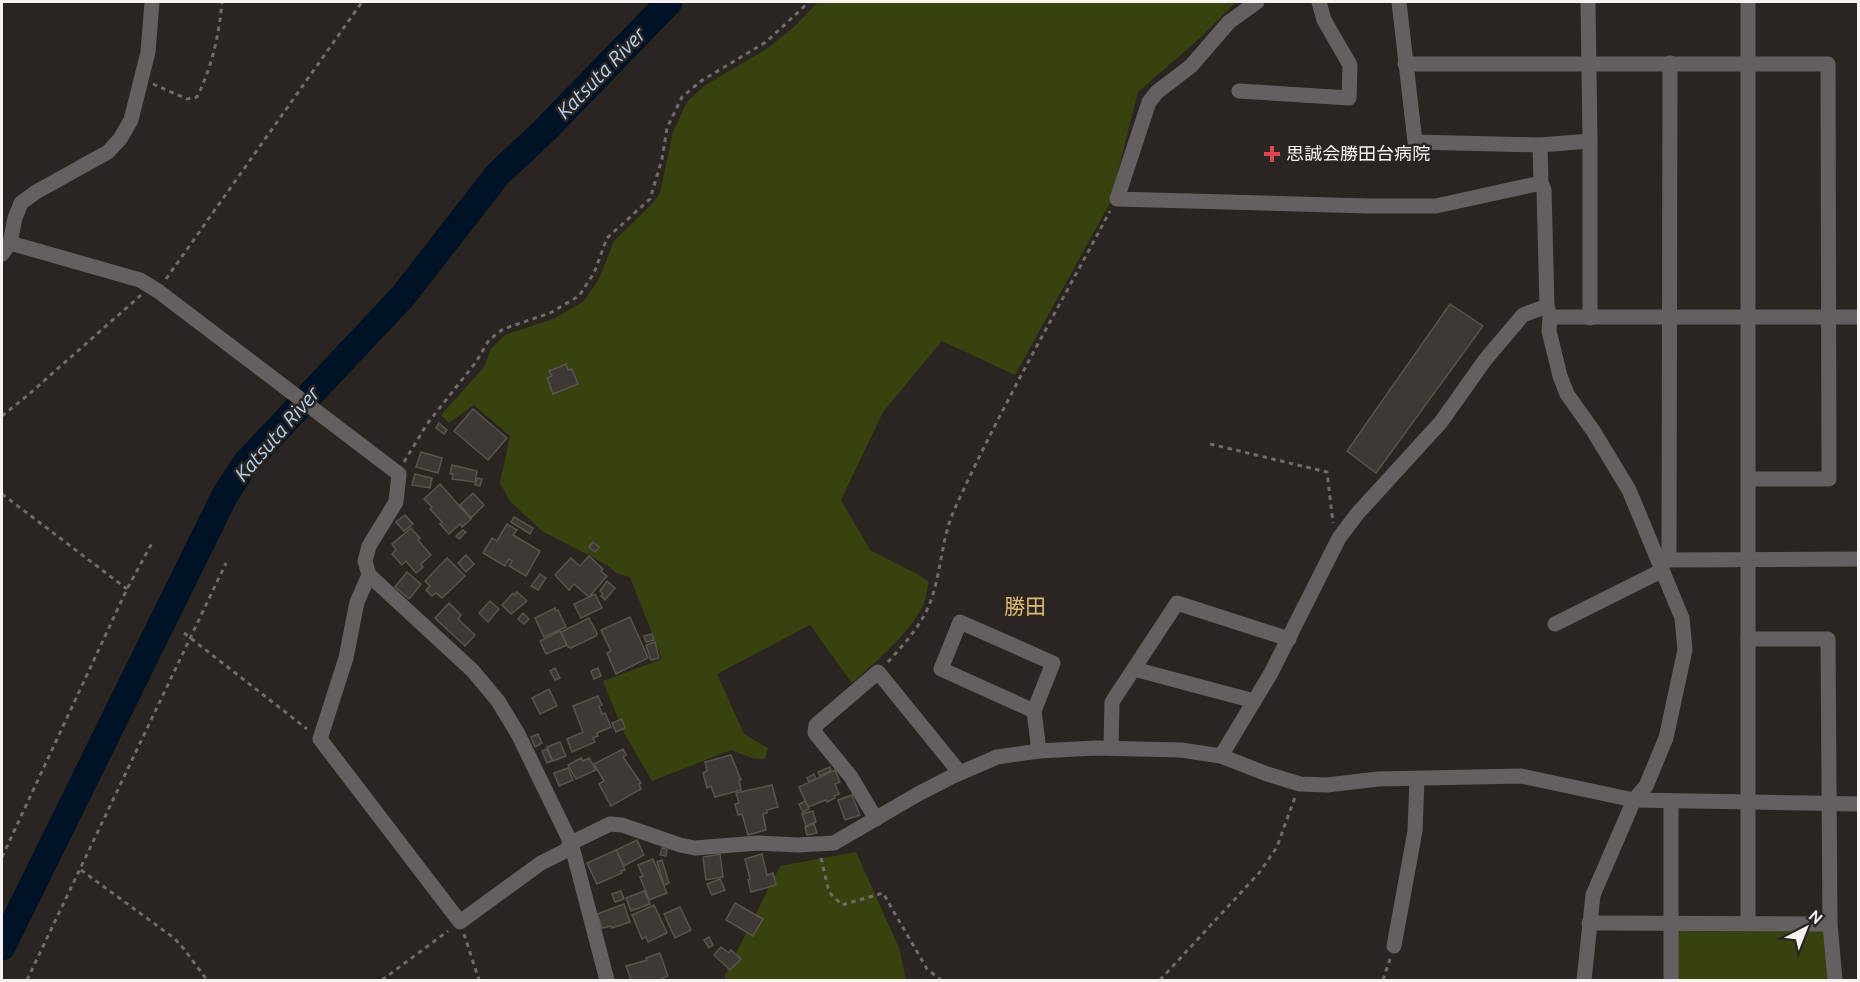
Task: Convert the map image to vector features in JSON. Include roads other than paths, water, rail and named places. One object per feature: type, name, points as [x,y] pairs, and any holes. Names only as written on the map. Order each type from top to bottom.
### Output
[{"type":"street","points":[[152,2],[148,52],[130,120],[120,139],[108,152],[36,192],[21,203],[6,248],[140,280],[399,474],[396,502],[369,546],[365,561],[369,575],[473,671],[498,701],[518,734],[571,843],[607,981]]},
{"type":"street","points":[[1257,2],[1229,22],[1191,66],[1157,92],[1149,102],[1117,199],[1436,206],[1541,183]]},
{"type":"street","points":[[1239,91],[1349,98],[1350,65],[1324,20],[1319,2]]},
{"type":"street","points":[[1399,2],[1415,142],[1540,145],[1590,141]]},
{"type":"street","points":[[1588,2],[1590,318]]},
{"type":"street","points":[[1748,2],[1748,922]]},
{"type":"street","points":[[1405,64],[1748,62],[1828,64],[1829,479],[1749,479]]},
{"type":"street","points":[[1663,564],[1670,63]]},
{"type":"street","points":[[1540,145],[1541,183],[1544,190],[1548,312],[1560,376],[1567,394],[1594,432],[1629,490],[1663,564],[1682,618],[1685,650],[1666,738],[1646,786],[1634,800],[1593,895],[1584,981]]},
{"type":"street","points":[[1221,756],[1288,639],[1335,545],[1357,514],[1441,422],[1485,360],[1523,315],[1548,312],[1590,318],[1858,316]]},
{"type":"street","points":[[1555,624],[1663,564],[1748,560],[1858,559]]},
{"type":"street","points":[[369,575],[357,602],[346,658],[320,739],[460,922],[541,863],[565,851],[571,843],[610,824],[622,825],[695,848],[758,843],[817,845],[834,843],[918,794],[960,773],[997,757],[1039,751],[1111,748],[1181,750],[1221,756],[1300,784],[1378,779],[1521,776],[1634,800],[1858,804]]},
{"type":"street","points":[[1111,748],[1112,702],[1177,603],[1288,639]]},
{"type":"street","points":[[1034,711],[941,669],[960,622],[1053,663],[1034,711],[1039,751]]},
{"type":"street","points":[[1748,639],[1828,639],[1830,924],[1835,981]]},
{"type":"street","points":[[1134,669],[1254,701]]},
{"type":"street","points":[[876,819],[851,777],[815,733],[816,725],[878,672],[960,773]]},
{"type":"street","points":[[1394,946],[1415,831],[1417,779]]},
{"type":"street","points":[[1671,801],[1671,981]]},
{"type":"street","points":[[1589,923],[1830,924]]},
{"type":"waterway","name":"Katsuta River","points":[[2,947],[225,495],[245,464],[403,296],[498,174],[543,132],[669,2]]},
{"type":"place","name":"思誠会勝田台病院","points":[[1272,154]]},
{"type":"district","name":"勝田","points":[[1025,607]]}]
